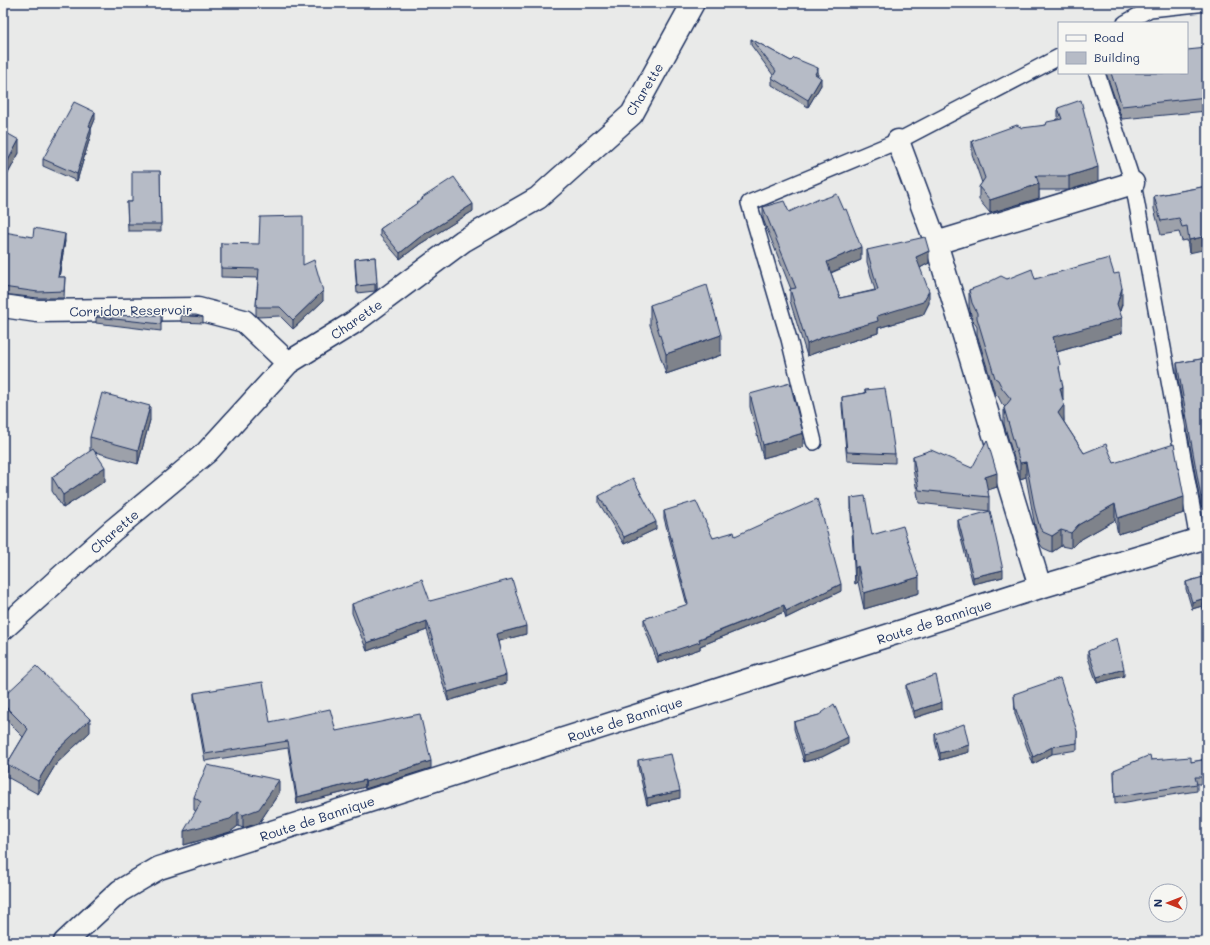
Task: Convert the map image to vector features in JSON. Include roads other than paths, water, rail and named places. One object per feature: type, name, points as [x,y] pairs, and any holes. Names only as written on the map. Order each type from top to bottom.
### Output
[{"type":"street","name":"Charette","points":[[3,629],[112,532],[207,452],[288,363],[353,324],[463,240],[538,198],[632,114],[693,3]]},
{"type":"street","points":[[898,141],[936,243],[1040,587]]},
{"type":"street","points":[[936,243],[1133,183]]},
{"type":"street","name":"Corridor Reservoir","points":[[3,306],[37,311],[198,309],[244,320],[288,363]]},
{"type":"street","name":"Route de Bannique","points":[[65,942],[120,891],[158,868],[1040,587],[1202,538]]},
{"type":"lane","points":[[1126,22],[1150,9],[1207,3]]},
{"type":"lane","points":[[814,442],[789,340],[749,203],[898,141],[1058,59]]},
{"type":"lane","points":[[1097,74],[1133,183],[1202,538]]}]
